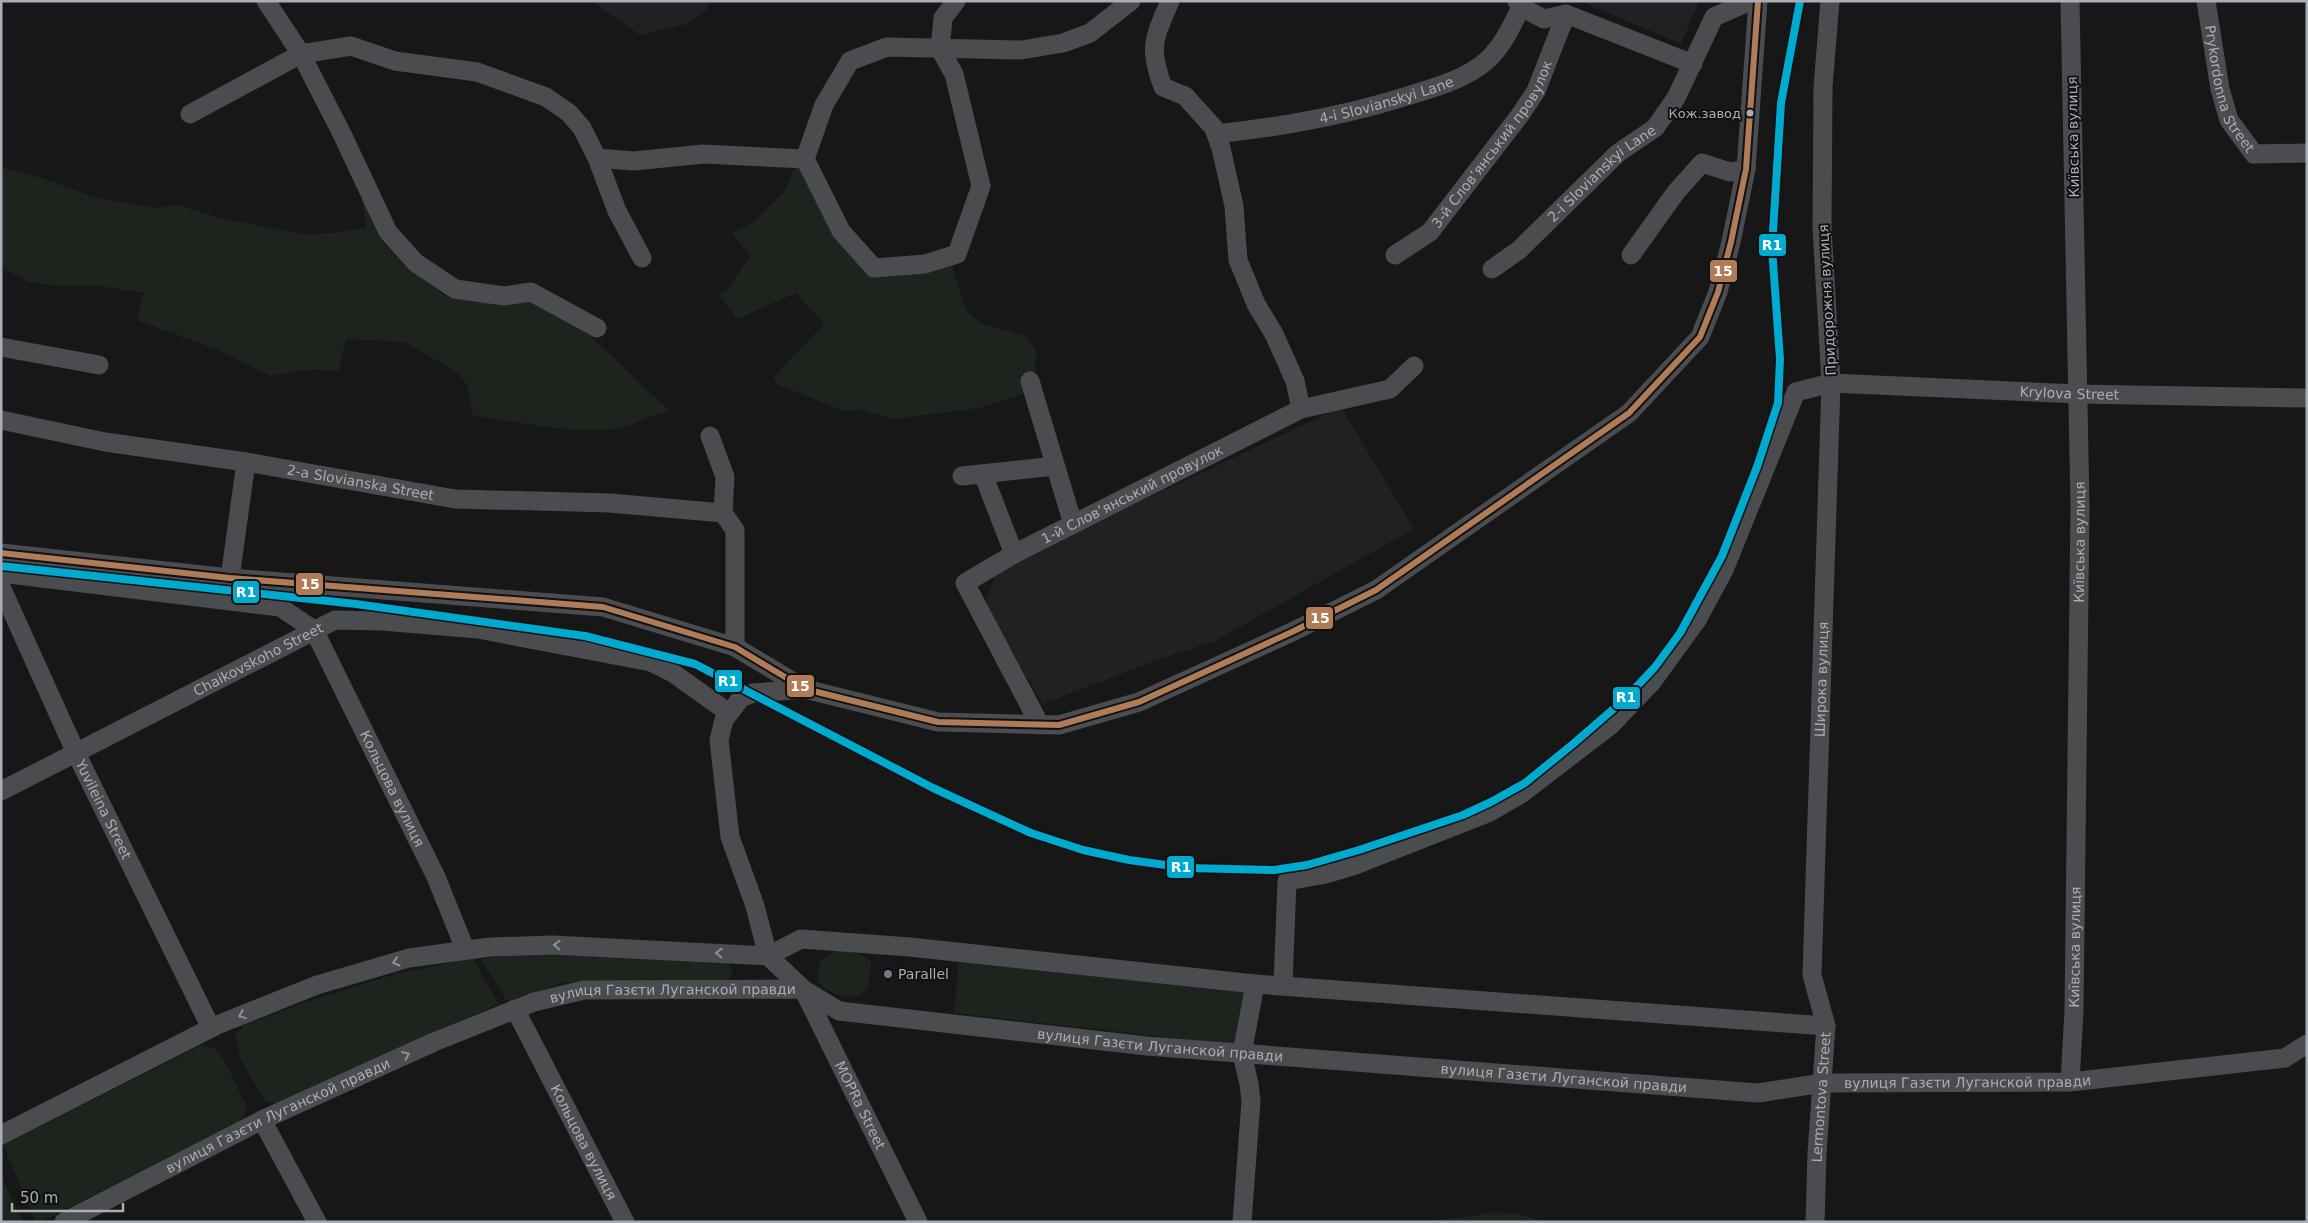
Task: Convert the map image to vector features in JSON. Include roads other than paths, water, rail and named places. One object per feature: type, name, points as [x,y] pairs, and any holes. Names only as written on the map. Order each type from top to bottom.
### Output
[{"type":"street","points":[[266,1],[301,54],[342,134],[388,232],[416,263],[455,289],[504,296],[531,292],[597,328]]},
{"type":"street","points":[[956,1],[943,18],[940,49],[954,74],[982,186],[957,254],[925,264],[874,268],[841,231],[805,159],[824,105],[850,61],[887,47],[940,49],[1021,50],[1063,43],[1090,33],[1131,1]]},
{"type":"street","points":[[1170,1],[1154,40],[1155,66],[1162,87],[1185,96],[1214,128],[1234,206],[1238,260],[1256,304],[1274,334],[1295,381],[1301,409]]},
{"type":"street","name":"2-i Slovianskyi Lane","points":[[1492,269],[1519,250],[1618,153],[1655,128],[1676,98],[1714,18],[1750,1]]},
{"type":"street","points":[[1,553],[230,578],[603,607],[736,648],[805,689],[938,722],[1059,725],[1139,702],[1294,631],[1376,590],[1629,413],[1700,337],[1718,292],[1731,242],[1746,169],[1758,1]]},
{"type":"street","name":"Придорожня вулиця","points":[[1283,986],[1287,881],[1326,874],[1353,866],[1488,813],[1521,794],[1611,725],[1652,682],[1697,620],[1724,570],[1796,392],[1831,383],[1822,228],[1822,87],[1830,1]]},
{"type":"street","name":"Київська вулиця","points":[[2070,1],[2080,506],[2075,952],[2070,1082]]},
{"type":"street","name":"Prykordonna Street","points":[[2206,1],[2220,90],[2229,120],[2254,154],[2307,154]]},
{"type":"street","points":[[1519,4],[1544,20],[1566,14],[1693,64]]},
{"type":"street","name":"4-i Slovianskyi Lane","points":[[1216,134],[1270,128],[1361,110],[1441,86],[1480,66],[1508,34],[1519,4]]},
{"type":"street","name":"3-й Слов’янський провулок","points":[[1395,255],[1430,232],[1520,115],[1536,91],[1547,67],[1566,14]]},
{"type":"street","points":[[190,114],[301,54],[350,46],[396,61],[477,72],[546,97],[570,114],[582,128],[597,158],[617,211],[642,258]]},
{"type":"street","points":[[597,158],[634,161],[703,154],[805,159]]},
{"type":"street","points":[[1631,255],[1676,192],[1702,163],[1730,172],[1746,169]]},
{"type":"street","points":[[1,346],[99,365]]},
{"type":"street","name":"1-й Слов’янський провулок","points":[[1040,725],[965,583],[1014,554],[1301,409],[1390,389],[1414,366]]},
{"type":"street","points":[[1030,381],[1073,524]]},
{"type":"street","name":"Krylova Street","points":[[1831,383],[2078,394],[2307,398]]},
{"type":"street","name":"Широка вулиця","points":[[1812,975],[1831,383]]},
{"type":"street","name":"2-a Slovianska Street","points":[[1,420],[105,442],[246,462],[455,499],[610,503],[723,513]]},
{"type":"street","points":[[710,436],[725,477],[723,513],[735,530],[736,648]]},
{"type":"street","points":[[230,578],[246,462]]},
{"type":"street","points":[[962,476],[1055,466]]},
{"type":"street","points":[[984,474],[1014,554]]},
{"type":"street","points":[[1,573],[280,607],[314,630]]},
{"type":"street","name":"Yuvileina Street","points":[[1,587],[76,752],[211,1028]]},
{"type":"street","name":"Chaikovskoho Street","points":[[1,791],[335,620],[382,621],[478,629],[651,662],[673,673],[729,713]]},
{"type":"street","name":"Кольцова вулиця","points":[[314,630],[436,877],[465,949]]},
{"type":"street","points":[[803,989],[768,956],[755,906],[730,837],[719,740],[724,720],[741,698],[754,693],[805,689]]},
{"type":"street","points":[[1,1135],[211,1028],[317,985],[409,958],[465,949],[552,945],[768,956],[801,939],[910,947],[1255,984],[1826,1026]]},
{"type":"street","name":"Lermontova Street","points":[[1812,975],[1826,1026],[1817,1153],[1815,1222]]},
{"type":"street","points":[[1242,1222],[1251,1101],[1242,1054],[1255,984]]},
{"type":"street","name":"вулиця Газєти Луганской правди","points":[[64,1222],[262,1120],[434,1042],[534,1002],[584,990],[803,989],[839,1011],[1147,1046],[1758,1093],[1823,1083],[2070,1082],[2285,1058],[2307,1044]]},
{"type":"street","name":"MOPRa Street","points":[[803,989],[918,1222]]},
{"type":"street","name":"Кольцова вулиця","points":[[515,1009],[625,1222]]},
{"type":"street","points":[[262,1120],[317,1222]]},
{"type":"place","name":"Кож.завод","points":[[1750,113]]},
{"type":"place","name":"Parallel","points":[[888,974]]}]
